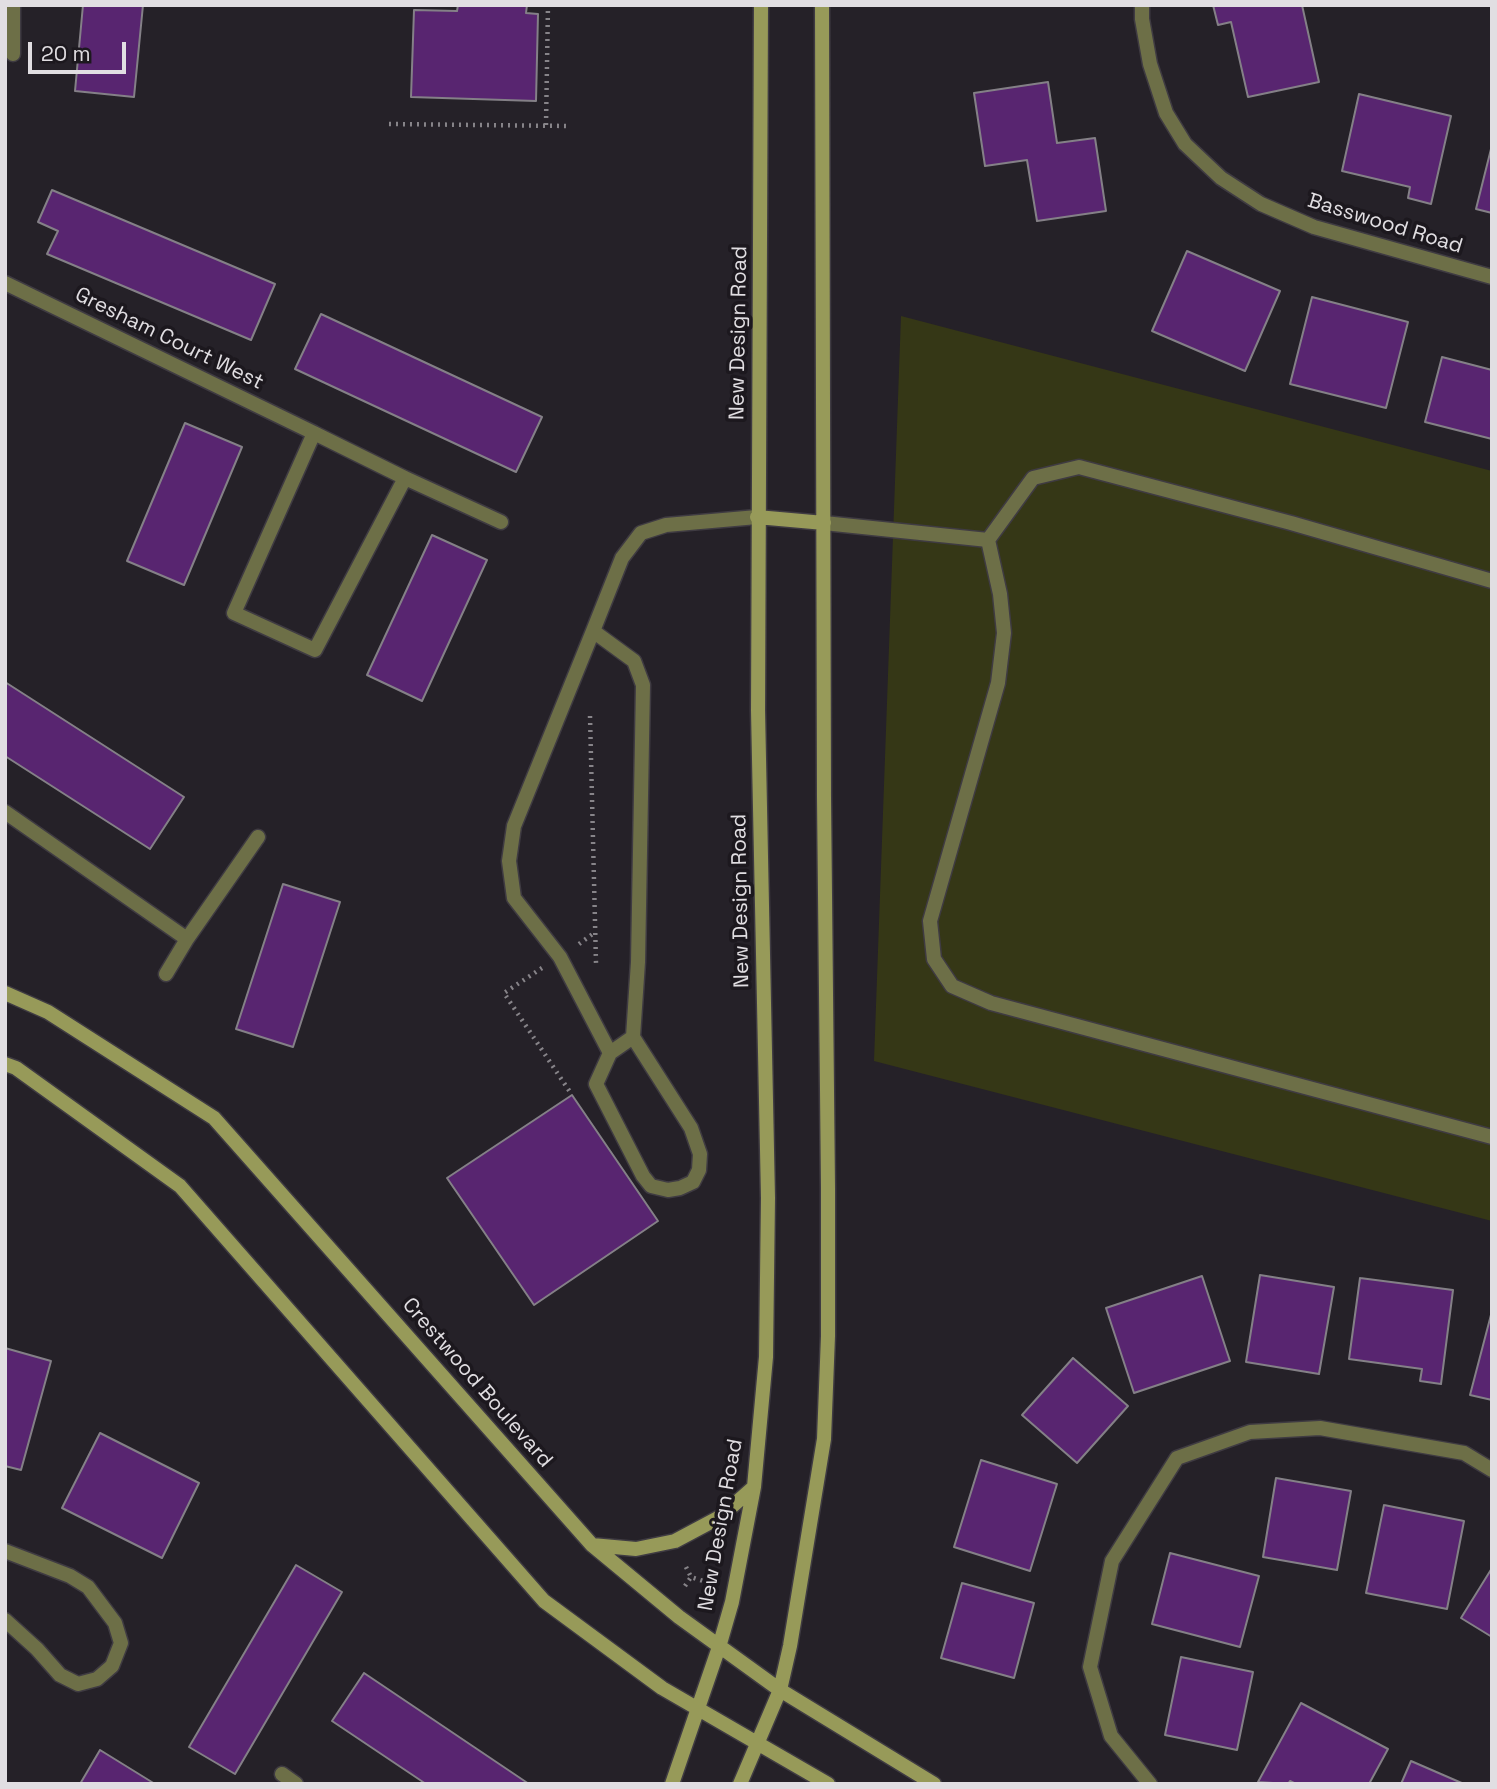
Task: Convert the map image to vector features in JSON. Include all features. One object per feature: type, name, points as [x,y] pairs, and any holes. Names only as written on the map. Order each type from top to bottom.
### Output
[{"type":"main road","name":"New Design Road","points":[[672,1784],[732,1602],[754,1486],[766,1357],[768,1198],[758,724],[757,517],[761,5]]},
{"type":"main road","points":[[740,1784],[780,1690],[790,1646],[824,1439],[828,1336],[822,5]]},
{"type":"main road","points":[[757,517],[824,523]]},
{"type":"main road","name":"Crestwood Boulevard","points":[[5,993],[48,1012],[214,1118],[592,1545],[719,1647],[780,1690],[934,1784]]},
{"type":"main road","points":[[5,1064],[16,1068],[180,1186],[544,1601],[663,1688],[828,1784]]},
{"type":"main road","points":[[592,1545],[636,1549],[675,1541],[720,1517],[754,1486]]},
{"type":"street","points":[[13,5],[13,54]]},
{"type":"street","name":"Basswood Road","points":[[1142,5],[1150,64],[1166,113],[1185,144],[1221,178],[1261,204],[1314,228],[1492,277]]},
{"type":"street","name":"Gresham Court West","points":[[5,283],[501,522]]},
{"type":"street","points":[[314,433],[234,613],[315,650],[405,478]]},
{"type":"street","points":[[1492,581],[1291,523],[1079,467],[1033,478],[988,540],[1004,633],[998,683],[930,921],[934,960],[952,986],[991,1003],[1492,1137]]},
{"type":"street","points":[[610,1052],[560,957],[514,898],[509,861],[514,826],[622,558],[642,533],[666,525],[757,517]]},
{"type":"street","points":[[824,523],[988,540]]},
{"type":"street","points":[[593,631],[634,662],[643,685],[638,962],[633,1037],[691,1128],[700,1154],[699,1170],[693,1182],[680,1188],[651,1186],[643,1176],[596,1084],[610,1052],[633,1037]]},
{"type":"street","points":[[5,812],[187,939]]},
{"type":"street","points":[[166,974],[258,837]]},
{"type":"street","points":[[1150,1784],[1111,1736],[1090,1667],[1112,1561],[1177,1458],[1250,1432],[1320,1428],[1464,1453],[1492,1470]]},
{"type":"street","points":[[5,1551],[70,1576],[88,1587],[115,1623],[121,1643],[112,1666],[97,1679],[78,1684],[60,1675],[37,1649],[5,1620]]},
{"type":"street","points":[[282,1774],[296,1784]]},
{"type":"path","points":[[546,125],[548,5]]},
{"type":"path","points":[[389,124],[569,126]]},
{"type":"path","points":[[590,716],[596,963]]},
{"type":"path","points":[[572,1095],[504,993],[595,933]]},
{"type":"path","points":[[686,1567],[691,1577],[706,1582]]},
{"type":"path","points":[[685,1586],[691,1577]]},
{"type":"green space","points":[[901,316],[1492,471],[1492,1221],[874,1061]]},
{"type":"building","points":[[83,5],[143,5],[134,97],[75,91]]},
{"type":"building","points":[[458,5],[527,5],[526,13],[538,14],[536,101],[411,97],[414,10],[457,11]]},
{"type":"building","points":[[1213,5],[1302,5],[1319,82],[1248,97],[1231,22],[1218,25]]},
{"type":"building","points":[[1048,82],[1057,143],[1095,138],[1106,211],[1037,221],[1027,160],[985,166],[974,93]]},
{"type":"building","points":[[1359,94],[1451,116],[1431,204],[1408,198],[1410,187],[1342,171]]},
{"type":"building","points":[[1492,145],[1492,213],[1476,209]]},
{"type":"building","points":[[52,190],[275,284],[251,340],[47,254],[58,231],[38,222]]},
{"type":"building","points":[[1187,251],[1280,291],[1245,371],[1152,331]]},
{"type":"building","points":[[1312,297],[1408,322],[1386,408],[1290,384]]},
{"type":"building","points":[[321,314],[542,417],[516,472],[295,369]]},
{"type":"building","points":[[1442,357],[1492,370],[1492,439],[1425,422]]},
{"type":"building","points":[[185,423],[242,447],[184,585],[127,561]]},
{"type":"building","points":[[432,535],[487,560],[422,701],[367,675]]},
{"type":"building","points":[[5,682],[184,797],[150,849],[5,756]]},
{"type":"building","points":[[283,884],[340,902],[293,1047],[236,1029]]},
{"type":"building","points":[[572,1095],[658,1221],[534,1305],[447,1178]]},
{"type":"building","points":[[1260,1275],[1334,1287],[1319,1374],[1246,1362]]},
{"type":"building","points":[[1202,1276],[1230,1361],[1134,1393],[1106,1308]]},
{"type":"building","points":[[1360,1278],[1453,1290],[1441,1384],[1420,1381],[1422,1369],[1349,1359]]},
{"type":"building","points":[[1492,1311],[1492,1400],[1470,1395]]},
{"type":"building","points":[[5,1348],[51,1361],[21,1470],[5,1466]]},
{"type":"building","points":[[1073,1358],[1128,1406],[1077,1463],[1022,1415]]},
{"type":"building","points":[[100,1433],[199,1483],[162,1558],[62,1508]]},
{"type":"building","points":[[981,1460],[1057,1484],[1030,1571],[954,1547]]},
{"type":"building","points":[[1276,1478],[1351,1491],[1337,1570],[1263,1557]]},
{"type":"building","points":[[1384,1505],[1464,1521],[1447,1609],[1366,1593]]},
{"type":"building","points":[[1170,1553],[1259,1576],[1240,1647],[1152,1624]]},
{"type":"building","points":[[296,1565],[342,1592],[235,1774],[189,1747]]},
{"type":"building","points":[[1492,1568],[1492,1637],[1461,1618]]},
{"type":"building","points":[[962,1583],[1034,1603],[1014,1678],[941,1658]]},
{"type":"building","points":[[1181,1657],[1253,1672],[1237,1750],[1165,1735]]},
{"type":"building","points":[[364,1673],[529,1784],[426,1784],[332,1721]]},
{"type":"building","points":[[1301,1703],[1388,1749],[1369,1784],[1258,1782]]},
{"type":"building","points":[[100,1750],[155,1784],[80,1784]]},
{"type":"building","points":[[1411,1761],[1464,1784],[1401,1784]]}]
